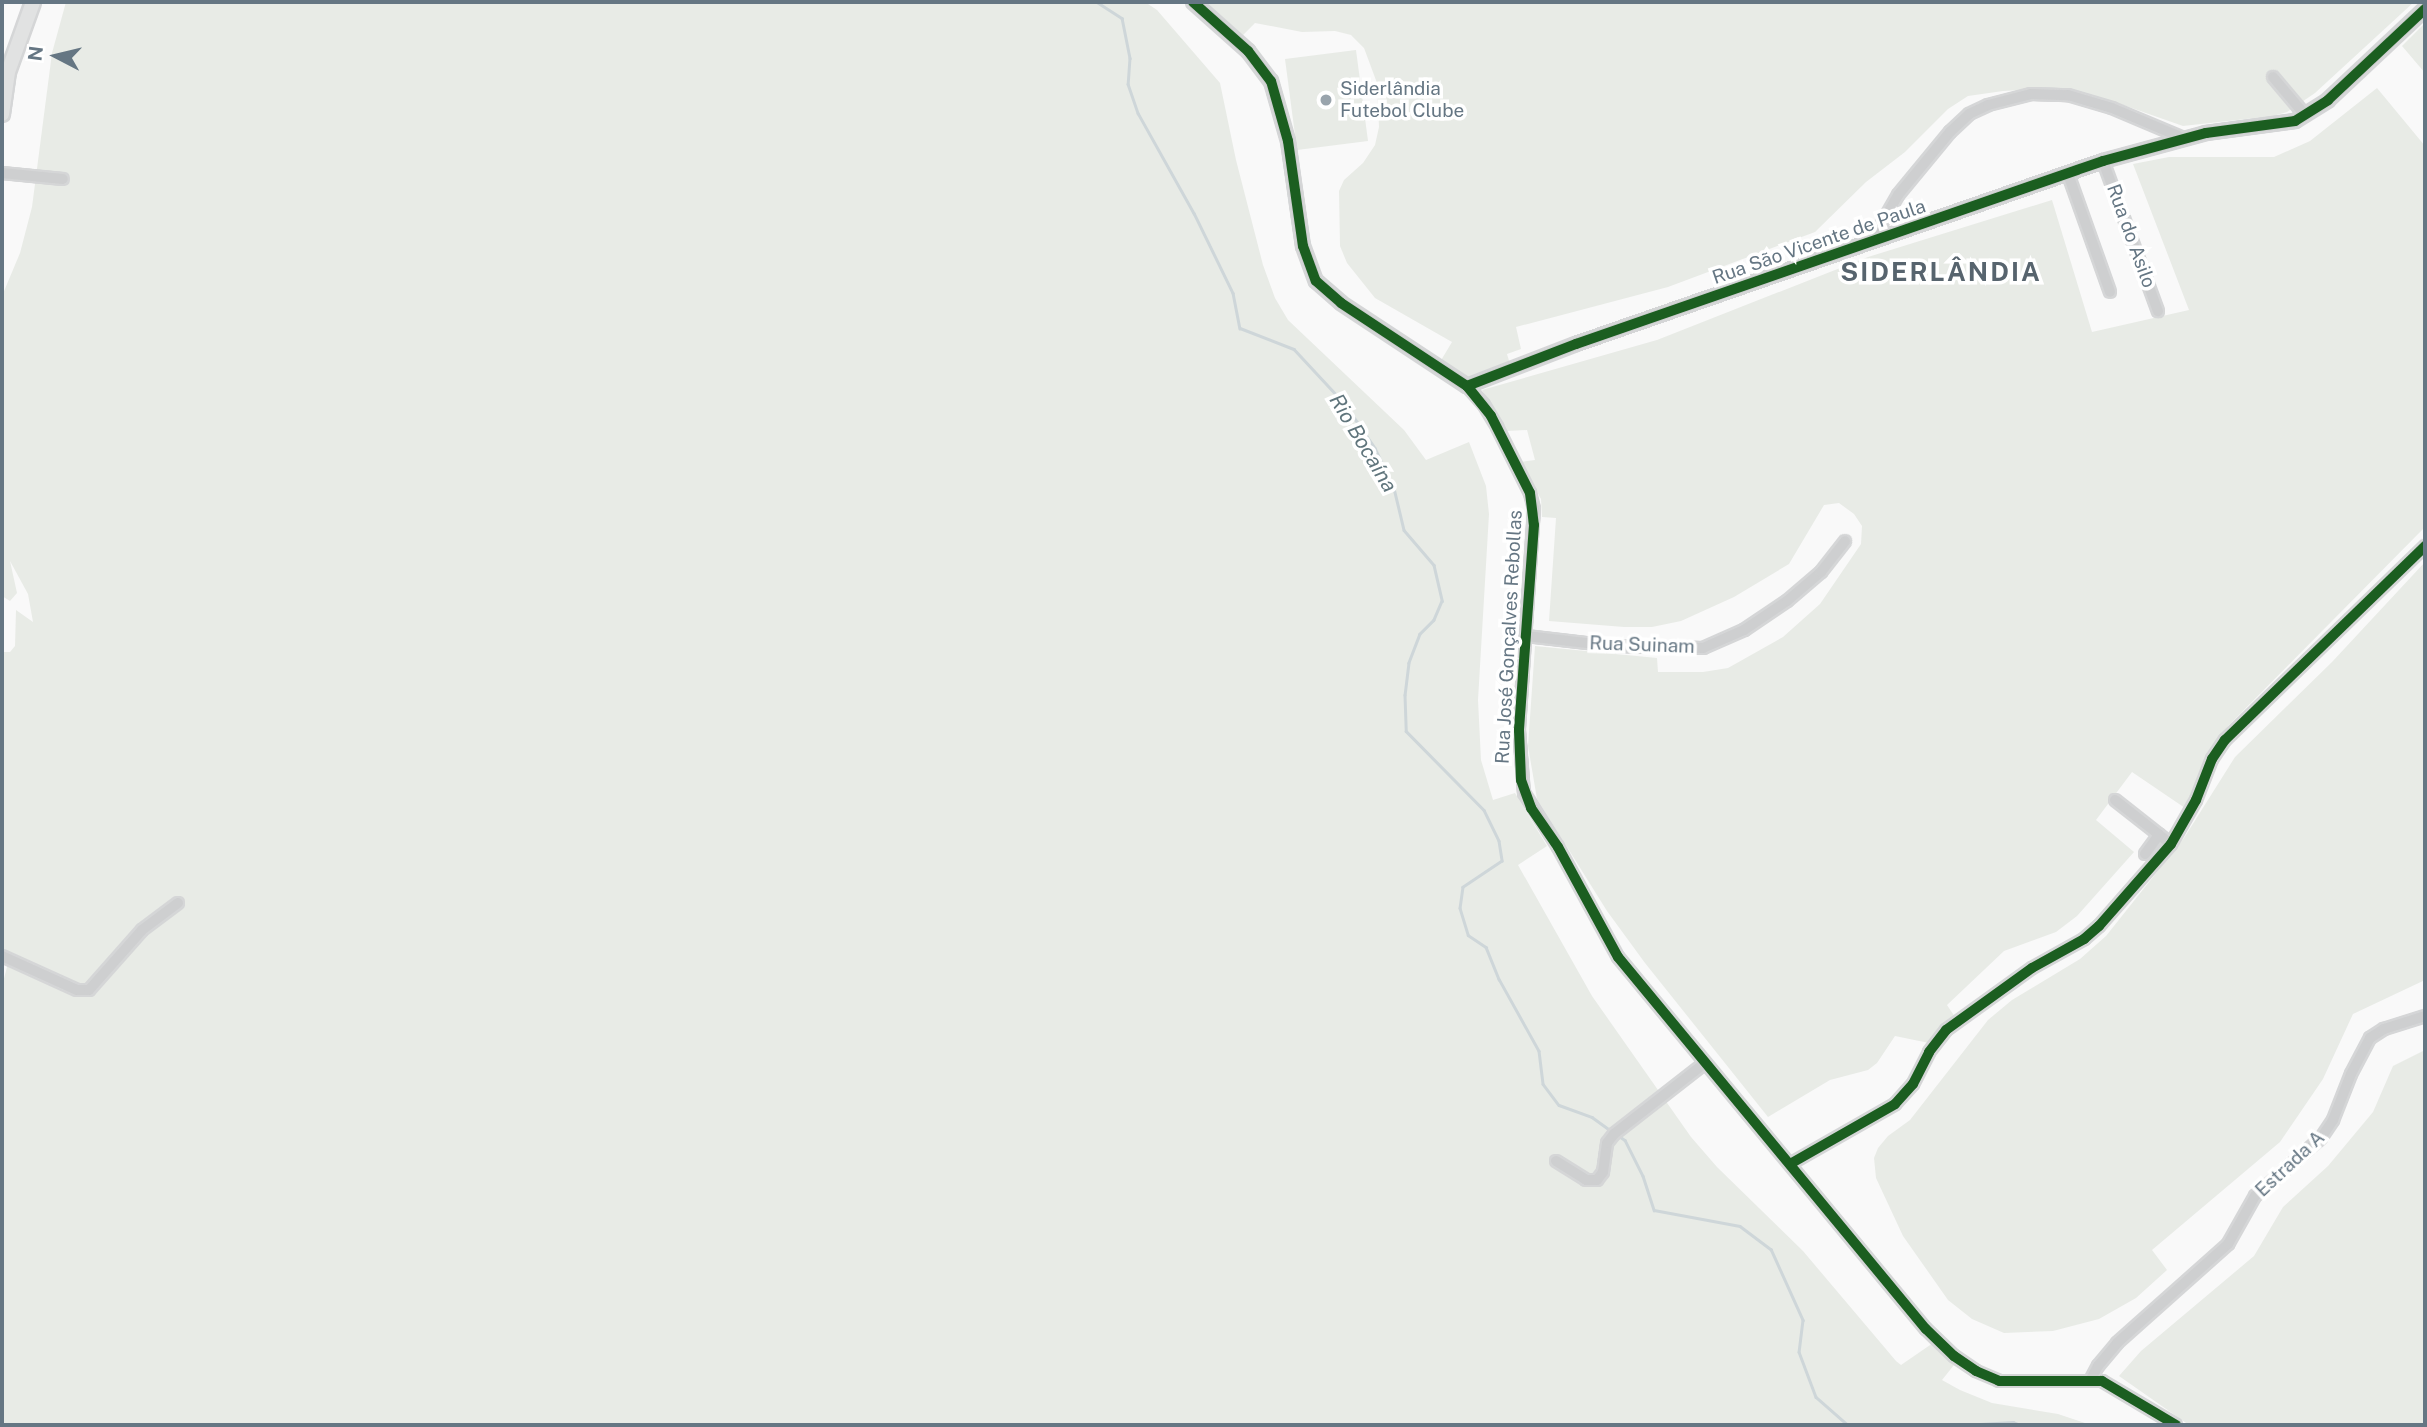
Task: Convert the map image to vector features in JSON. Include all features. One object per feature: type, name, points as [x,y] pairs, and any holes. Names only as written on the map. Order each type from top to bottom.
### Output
[{"type":"main road","points":[[2,114],[5,72],[33,2]]},
{"type":"street","name":"Rua José Gonçalves Rebollas","points":[[1193,2],[1248,51],[1271,81],[1288,141],[1303,246],[1316,281],[1341,303],[1467,386],[1491,416],[1533,500],[1519,730],[1524,793],[1558,847],[1618,957],[1926,1329],[1964,1364],[1999,1381],[2091,1379],[2112,1385],[2176,1425]]},
{"type":"street","name":"Rua São Vicente de Paula","points":[[1467,386],[1576,344],[2103,161],[2183,138],[2286,124],[2305,116],[2328,100],[2425,9]]},
{"type":"street","points":[[2273,77],[2305,116]]},
{"type":"street","points":[[1870,244],[1898,195],[1950,132],[1969,114],[1988,104],[2031,94],[2068,95],[2112,108],[2183,138]]},
{"type":"street","name":"Rua do Asilo","points":[[2103,161],[2158,311]]},
{"type":"street","points":[[2,173],[63,179]]},
{"type":"street","points":[[2068,174],[2110,292]]},
{"type":"street","name":"Rua Suinam","points":[[1526,636],[1626,647],[1703,648],[1744,630],[1787,601],[1821,572],[1845,541]]},
{"type":"street","points":[[1790,1164],[1895,1104],[1907,1093],[1933,1046],[1946,1030],[2032,968],[2092,932],[2171,844],[2196,800],[2212,759],[2225,740],[2425,546]]},
{"type":"street","points":[[2115,800],[2171,844]]},
{"type":"street","points":[[2145,854],[2160,835]]},
{"type":"street","points":[[2,956],[77,990],[89,990],[142,930],[178,903]]},
{"type":"street","name":"Estrada A","points":[[2091,1379],[2117,1343],[2184,1287],[2228,1244],[2255,1196],[2321,1138],[2333,1120],[2350,1074],[2370,1038],[2384,1029],[2425,1016]]},
{"type":"street","points":[[1556,1161],[1586,1180],[1597,1180],[1603,1172],[1607,1143],[1614,1134],[1705,1063]]},
{"type":"shaded area","points":[[66,2],[1145,2],[1157,10],[1220,83],[1236,160],[1263,265],[1275,298],[1288,320],[1404,430],[1426,460],[1469,442],[1486,486],[1489,514],[1478,700],[1481,760],[1493,800],[1515,793],[1547,846],[1518,865],[1592,996],[1691,1137],[1717,1167],[1803,1251],[1896,1361],[1901,1365],[1933,1343],[1954,1365],[1942,1380],[1960,1390],[1992,1403],[2058,1414],[2091,1425],[2,1425],[2,986],[7,967],[2,942],[2,652],[10,652],[15,646],[16,610],[33,622],[28,594],[10,561],[17,593],[10,601],[2,596],[2,296],[20,253],[32,207],[52,53]]},
{"type":"shaded area","points":[[1205,2],[2414,2],[2315,93],[2287,112],[2273,116],[2183,126],[2106,99],[2060,88],[1968,96],[1948,109],[1905,152],[1866,182],[1815,232],[1668,287],[1516,327],[1521,349],[1507,354],[1510,364],[1466,380],[1440,362],[1452,342],[1375,298],[1347,263],[1340,246],[1339,191],[1344,180],[1363,163],[1375,145],[1379,127],[1377,83],[1364,48],[1351,35],[1335,31],[1302,32],[1255,23],[1243,35]]},
{"type":"shaded area","points":[[2425,23],[2425,73],[2402,46]]},
{"type":"shaded area","name":"Siderlândia Futebol Clube","points":[[1356,50],[1368,141],[1297,150],[1285,59]]},
{"type":"shaded area","points":[[2377,88],[2425,146],[2425,527],[2228,726],[2201,769],[2185,808],[2132,772],[2096,820],[2134,852],[2077,916],[2056,932],[2004,951],[1947,1005],[1955,1017],[1940,1029],[1929,1043],[1895,1036],[1877,1063],[1868,1070],[1830,1080],[1768,1117],[1607,911],[1537,799],[1528,746],[1535,646],[1657,658],[1658,672],[1703,672],[1728,668],[1783,637],[1820,604],[1861,544],[1862,526],[1854,514],[1839,503],[1824,505],[1789,564],[1734,597],[1681,621],[1652,627],[1624,627],[1549,621],[1556,518],[1542,517],[1541,499],[1520,462],[1535,460],[1527,430],[1506,431],[1482,390],[1657,340],[1868,257],[2052,200],[2092,332],[2189,310],[2133,164],[2169,157],[2274,157],[2310,141]]},
{"type":"shaded area","points":[[2425,562],[2425,980],[2353,1014],[2323,1079],[2280,1142],[2152,1250],[2167,1270],[2136,1298],[2099,1319],[2053,1331],[2004,1333],[1972,1319],[1948,1300],[1903,1236],[1876,1178],[1874,1158],[1878,1148],[1888,1136],[1910,1120],[1988,1020],[2012,1000],[2080,959],[2106,936],[2184,838],[2235,757],[2332,662]]},
{"type":"shaded area","points":[[2425,1050],[2425,1425],[2189,1425],[2119,1376],[2141,1351],[2254,1256],[2283,1207],[2328,1166],[2373,1112],[2393,1066]]},
{"type":"waterway","name":"Rio Bocaína","points":[[1097,2],[1122,18],[1130,58],[1128,84],[1138,113],[1194,213],[1233,293],[1240,328],[1294,349],[1345,404],[1375,448],[1394,488],[1404,530],[1434,565],[1442,601],[1434,620],[1420,634],[1409,663],[1405,695],[1406,731],[1484,810],[1499,841],[1502,861],[1463,887],[1460,908],[1468,935],[1486,947],[1499,979],[1539,1051],[1543,1084],[1559,1105],[1592,1117],[1613,1132]]},
{"type":"waterway","name":"Rio Bocaína","points":[[1619,1136],[1625,1140],[1643,1176],[1654,1210],[1740,1226],[1771,1249],[1803,1320],[1799,1352],[1816,1397],[1848,1425]]},
{"type":"waterway","name":"Rio Bocaína","points":[[1963,1425],[2013,1422],[2020,1425]]},
{"type":"cycle path","points":[[1193,2],[1248,51],[1271,81],[1288,141],[1303,246],[1316,281],[1341,303],[1467,386],[1491,416],[1530,493],[1534,525],[1519,730],[1521,780],[1531,808],[1558,847],[1618,957],[1926,1329],[1954,1356],[1976,1371],[1999,1381],[2102,1381],[2176,1425]]},
{"type":"cycle path","points":[[1467,386],[1576,344],[2103,161],[2206,133],[2295,121],[2328,100],[2425,9]]},
{"type":"cycle path","points":[[1790,1164],[1895,1104],[1913,1084],[1929,1052],[1946,1030],[2032,968],[2084,939],[2099,926],[2171,844],[2196,800],[2212,759],[2225,740],[2425,546]]},
{"type":"place","name":"Siderlândia Futebol Clube","points":[[1326,100]]},
{"type":"district","name":"SIDERLÂNDIA","points":[[1941,272]]}]
